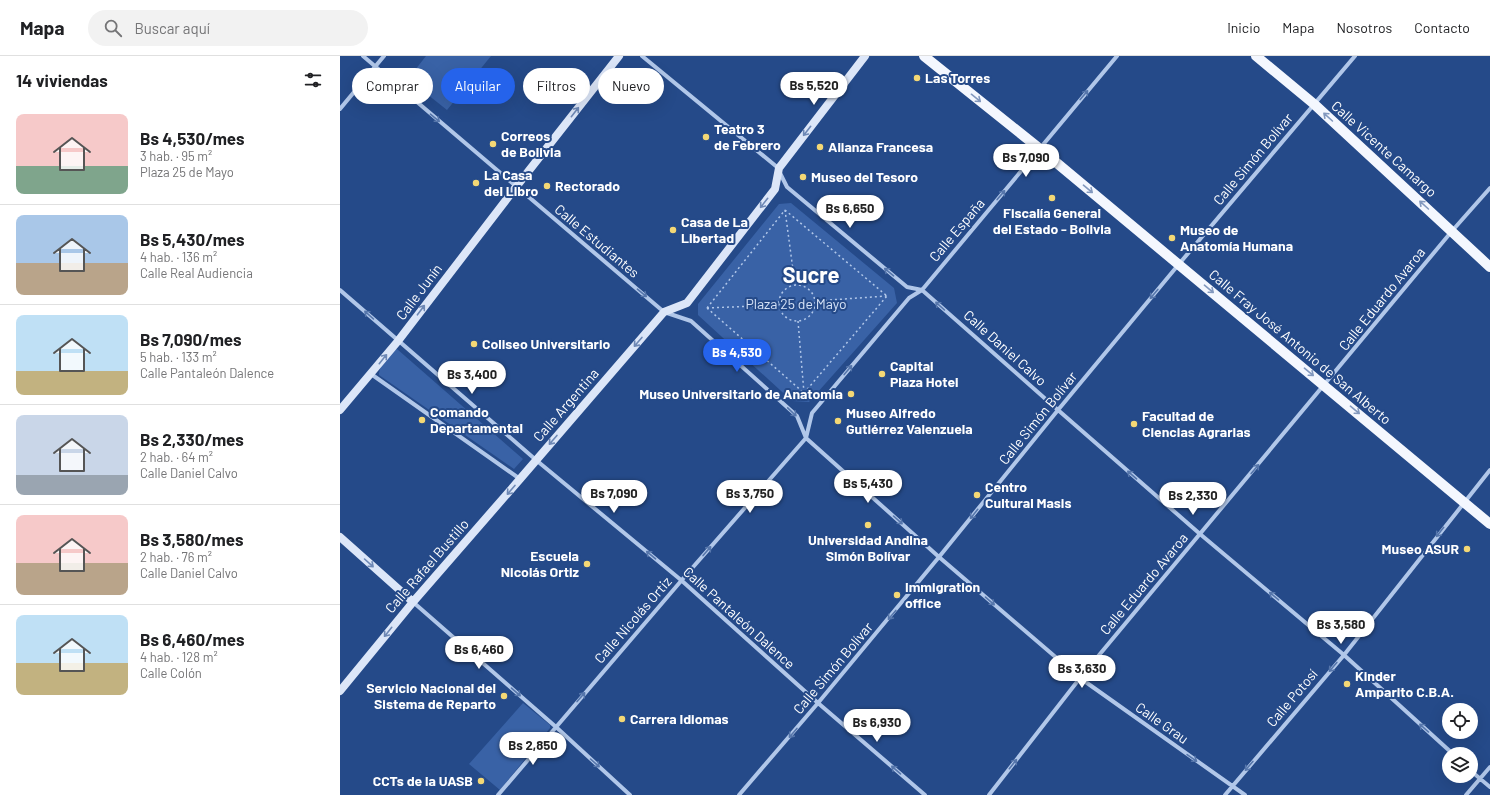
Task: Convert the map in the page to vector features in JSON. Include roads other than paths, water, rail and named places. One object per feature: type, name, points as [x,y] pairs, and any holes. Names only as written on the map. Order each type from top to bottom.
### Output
[{"type":"main road","name":"Calle Junín","points":[[340,410],[398,341],[619,56]]},
{"type":"main road","points":[[664,312],[687,303],[775,189],[778,168],[865,56]]},
{"type":"main road","name":"Calle Fray José Antonio de San Alberto","points":[[924,56],[1040,149],[1490,524]]},
{"type":"main road","name":"Calle Vicente Camargo","points":[[1256,56],[1314,104],[1490,267]]},
{"type":"main road","name":"Calle Argentina","points":[[536,460],[664,312]]},
{"type":"main road","name":"Calle Rafael Bustillo","points":[[340,691],[413,602],[536,460]]},
{"type":"main road","points":[[340,536],[413,602]]},
{"type":"street","name":"Calle Estudiantes","points":[[362,56],[664,312]]},
{"type":"street","points":[[340,109],[384,56]]},
{"type":"street","points":[[642,56],[778,168],[787,187],[907,287],[922,290]]},
{"type":"street","name":"Calle España","points":[[922,290],[1117,56]]},
{"type":"street","name":"Calle Simón Bolívar","points":[[739,795],[939,558],[1058,410],[1179,264],[1355,56]]},
{"type":"street","name":"Calle Eduardo Avaroa","points":[[989,795],[1080,678],[1325,386],[1452,231],[1490,188]]},
{"type":"street","name":"Calle Pantaleón Dalence","points":[[340,290],[536,460],[681,580],[818,703],[925,795]]},
{"type":"street","points":[[806,438],[812,413],[909,298],[922,290]]},
{"type":"street","name":"Calle Daniel Calvo","points":[[922,290],[1200,534],[1344,655],[1445,747]]},
{"type":"street","points":[[664,312],[691,321],[797,416],[806,438]]},
{"type":"street","points":[[371,374],[520,479]]},
{"type":"street","name":"Calle Grau","points":[[806,438],[939,558],[1080,678],[1245,795]]},
{"type":"street","name":"Calle Nicolás Ortiz","points":[[498,795],[681,580],[806,438]]},
{"type":"street","name":"Calle Potosí","points":[[1225,795],[1344,655],[1464,501],[1490,470]]},
{"type":"street","points":[[413,602],[556,727],[630,795]]},
{"type":"street","points":[[1466,795],[1490,767]]},
{"type":"street","points":[[1480,778],[1490,787]]},
{"type":"place","name":"Las Torres","points":[[917,78]]},
{"type":"place","name":"Teatro 3 de Febrero","points":[[706,137]]},
{"type":"place","name":"Correos de Bolivia","points":[[493,144]]},
{"type":"place","name":"Alianza Francesa","points":[[820,147]]},
{"type":"place","name":"Museo del Tesoro","points":[[803,177]]},
{"type":"place","name":"La Casa del Libro","points":[[476,183]]},
{"type":"place","name":"Rectorado","points":[[547,186]]},
{"type":"place","name":"Fiscalía General del Estado - Bolivia","points":[[1052,198]]},
{"type":"place","name":"Casa de La Libertad","points":[[673,230]]},
{"type":"place","name":"Museo de Anatomía Humana","points":[[1172,238]]},
{"type":"place","name":"Coliseo Universitario","points":[[474,344]]},
{"type":"place","name":"Capital Plaza Hotel","points":[[882,374]]},
{"type":"place","name":"Museo Universitario de Anatomia","points":[[851,394]]},
{"type":"place","name":"Comando Departamental","points":[[422,420]]},
{"type":"place","name":"Museo Alfredo Gutiérrez Valenzuela","points":[[838,421]]},
{"type":"place","name":"Facultad de Ciencias Agrarias","points":[[1134,424]]},
{"type":"place","name":"Centro Cultural Masis","points":[[977,495]]},
{"type":"place","name":"Universidad Andina Simón Bolívar","points":[[868,525]]},
{"type":"place","name":"Museo ASUR","points":[[1467,549]]},
{"type":"place","name":"Escuela Nicolás Ortiz","points":[[587,564]]},
{"type":"place","name":"Immigration office","points":[[897,595]]},
{"type":"place","name":"Kinder Amparito C.B.A.","points":[[1347,684]]},
{"type":"place","name":"Servicio Nacional del Sistema de Reparto","points":[[504,696]]},
{"type":"place","name":"Carrera Idiomas","points":[[622,719]]},
{"type":"place","name":"CCTs de la UASB","points":[[481,781]]},
{"type":"district","name":"Sucre","points":[[811,275]]},
{"type":"park label","name":"Plaza 25 de Mayo","points":[[796,304]]}]
